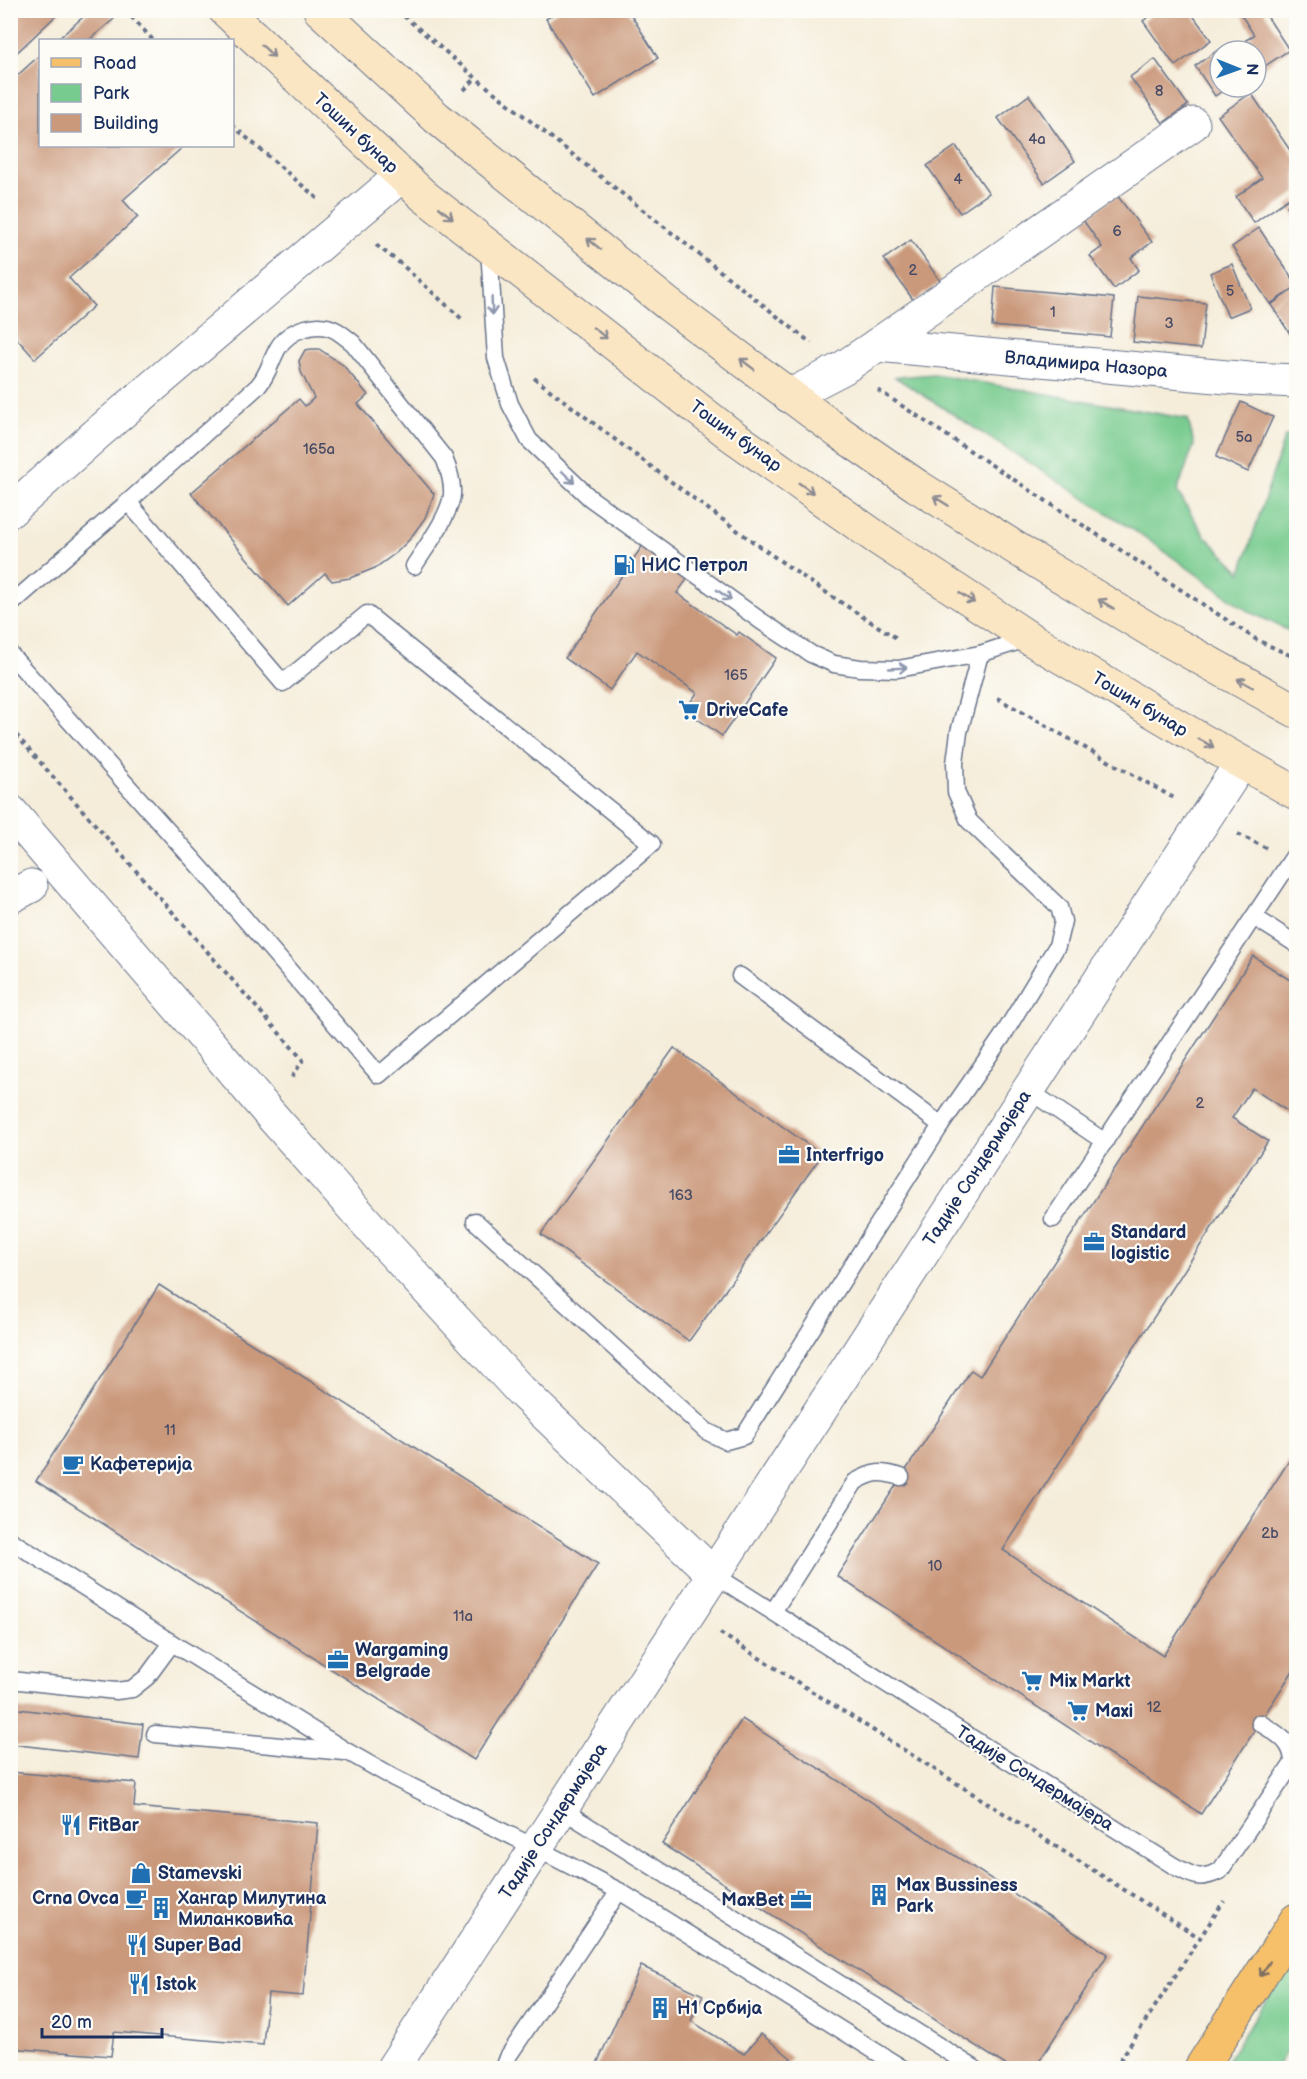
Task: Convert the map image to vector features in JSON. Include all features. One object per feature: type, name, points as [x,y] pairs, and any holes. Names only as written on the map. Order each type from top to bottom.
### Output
[{"type":"main road","name":"Тошин бунар","points":[[225,10],[401,176],[489,248],[730,434],[877,538],[1029,638],[1296,793]]},
{"type":"main road","points":[[320,10],[437,118],[669,305],[789,396],[917,486],[1041,564],[1156,634],[1296,711]]},
{"type":"main road","points":[[1201,2068],[1296,1920]]},
{"type":"street","points":[[789,396],[843,368],[1193,124]]},
{"type":"street","points":[[10,511],[99,432],[401,176]]},
{"type":"street","name":"Владимира Назора","points":[[877,345],[1249,379],[1296,381]]},
{"type":"street","name":"Тадије Сондермајера","points":[[393,2068],[1241,763]]},
{"type":"street","points":[[10,811],[269,1113],[388,1247],[521,1391],[713,1574]]},
{"type":"lane","points":[[489,248],[494,348],[510,404],[529,440],[590,498],[761,621],[811,654],[834,664],[860,668],[898,669],[980,654],[1029,638]]},
{"type":"lane","points":[[10,605],[258,386],[266,375],[280,344],[285,339],[299,330],[324,327],[336,330],[353,343],[444,458],[451,478],[452,495],[447,511],[414,566]]},
{"type":"lane","points":[[10,654],[207,876],[379,1075],[652,844],[367,614],[283,683],[128,502]]},
{"type":"lane","points":[[475,1221],[706,1431],[726,1441],[744,1436],[941,1125],[1002,1037],[1058,946],[1063,921],[1059,907],[969,821],[956,792],[955,763],[959,732],[980,654]]},
{"type":"lane","points":[[1053,1219],[1294,857]]},
{"type":"lane","points":[[1254,917],[1296,944]]},
{"type":"lane","points":[[740,976],[941,1125]]},
{"type":"lane","points":[[1028,1090],[1105,1142]]},
{"type":"lane","points":[[773,1612],[855,1482],[870,1473],[884,1472],[901,1477]]},
{"type":"lane","points":[[10,1540],[348,1752],[413,1789],[536,1848],[619,1892],[902,2068]]},
{"type":"lane","name":"Тадије Сондермајера","points":[[713,1574],[1174,1866],[1196,1877],[1206,1877],[1220,1871],[1293,1763],[1292,1749],[1260,1723]]},
{"type":"lane","points":[[10,1680],[116,1691],[132,1689],[147,1677],[172,1643]]},
{"type":"lane","points":[[155,1734],[348,1752]]},
{"type":"lane","points":[[561,1809],[974,2068]]},
{"type":"lane","points":[[504,2068],[509,2055],[619,1892]]},
{"type":"path","points":[[125,10],[152,39]]},
{"type":"path","points":[[234,127],[345,223],[401,264],[494,348],[685,492],[843,605],[936,662]]},
{"type":"path","points":[[971,683],[1206,817],[1294,857]]},
{"type":"path","points":[[10,728],[303,1060],[269,1113]]},
{"type":"path","points":[[688,1613],[1200,1938]]},
{"type":"path","points":[[1115,2068],[1226,1899]]},
{"type":"green space","points":[[934,374],[1188,419],[1194,445],[1177,491],[1204,535],[1241,572],[1285,436],[1296,435],[1296,634],[1248,611],[1143,536],[895,377]]},
{"type":"green space","points":[[1296,1954],[1296,2036],[1276,2068],[1222,2068]]},
{"type":"building","points":[[10,10],[62,10],[10,59]]},
{"type":"building","points":[[91,10],[107,10],[114,19],[90,39],[58,39]]},
{"type":"building","points":[[560,10],[628,10],[658,58],[595,98],[546,19]]},
{"type":"building","points":[[1158,10],[1189,10],[1210,39],[1175,66],[1143,21]]},
{"type":"building","points":[[1238,10],[1263,10],[1289,50],[1268,64],[1268,39],[1248,39],[1254,35]]},
{"type":"building","points":[[39,56],[39,147],[183,147],[123,200],[138,217],[69,278],[94,306],[35,359],[10,331],[10,82]]},
{"type":"building","points":[[1208,57],[1208,86],[1195,66]]},
{"type":"building","points":[[1155,59],[1188,105],[1163,123],[1130,77]]},
{"type":"building","points":[[1029,95],[1075,161],[1044,183],[998,118]]},
{"type":"building","points":[[1242,99],[1255,99],[1296,159],[1296,193],[1254,223],[1236,197],[1262,178],[1218,116]]},
{"type":"building","points":[[956,146],[989,193],[960,213],[927,166]]},
{"type":"building","points":[[1117,195],[1152,242],[1131,258],[1139,270],[1114,289],[1090,256],[1102,247],[1083,220]]},
{"type":"building","points":[[1296,199],[1296,219],[1287,206]]},
{"type":"building","points":[[1259,228],[1296,284],[1296,343],[1271,305],[1294,288],[1270,304],[1232,247]]},
{"type":"building","points":[[911,240],[941,282],[914,301],[884,259]]},
{"type":"building","points":[[1232,264],[1250,308],[1228,317],[1210,273]]},
{"type":"building","points":[[995,287],[1114,298],[1110,337],[992,326]]},
{"type":"building","points":[[1138,296],[1206,303],[1201,349],[1133,342]]},
{"type":"building","points":[[319,349],[343,365],[368,395],[358,404],[434,494],[425,518],[396,553],[375,568],[350,578],[332,581],[325,573],[288,606],[191,493],[299,399],[305,406],[314,398],[301,372],[299,361],[305,350]]},
{"type":"building","points":[[1241,402],[1273,417],[1248,472],[1216,457]]},
{"type":"building","points":[[643,545],[689,577],[677,593],[737,635],[739,632],[776,658],[722,736],[685,710],[697,693],[637,651],[610,690],[565,658]]},
{"type":"building","points":[[1253,956],[1296,984],[1296,1117],[1252,1088],[1232,1118],[1268,1141],[1003,1550],[1163,1656],[1296,1450],[1296,1666],[1201,1814],[837,1576],[971,1370],[980,1376]]},
{"type":"building","points":[[674,1048],[822,1155],[689,1341],[541,1234]]},
{"type":"building","points":[[159,1285],[598,1564],[474,1760],[36,1481]]},
{"type":"building","points":[[10,1708],[143,1724],[139,1759],[10,1744]]},
{"type":"building","name":"Max Bussiness Park","points":[[742,1719],[1108,1954],[1035,2068],[1010,2068],[662,1844]]},
{"type":"building","name":"Хангар Милутина Миланковића","points":[[10,1772],[136,1783],[134,1807],[318,1823],[303,1996],[268,1993],[263,2045],[114,2032],[111,2056],[10,2048]]},
{"type":"building","name":"Н1 Србија","points":[[641,1966],[703,1995],[691,2021],[744,2054],[761,2034],[791,2058],[783,2068],[595,2068]]},
{"type":"place","name":"НИС Петрол","points":[[624,565]]},
{"type":"place","name":"DriveCafe","points":[[689,710]]},
{"type":"place","name":"Interfrigo","points":[[789,1155]]},
{"type":"place","name":"Standard logistic","points":[[1094,1242]]},
{"type":"place","name":"Кафетерија","points":[[73,1464]]},
{"type":"place","name":"Wargaming Belgrade","points":[[338,1660]]},
{"type":"place","name":"Mix Markt","points":[[1032,1681]]},
{"type":"place","name":"Maxi","points":[[1078,1711]]},
{"type":"place","name":"FitBar","points":[[71,1825]]},
{"type":"place","name":"Stamevski","points":[[141,1873]]},
{"type":"place","name":"Max Bussiness Park","points":[[879,1895]]},
{"type":"place","name":"Crna Ovca","points":[[136,1898]]},
{"type":"place","name":"MaxBet","points":[[801,1900]]},
{"type":"place","name":"Хангар Милутина Миланковића","points":[[161,1908]]},
{"type":"place","name":"Super Bad","points":[[137,1945]]},
{"type":"place","name":"Istok","points":[[139,1984]]},
{"type":"place","name":"Н1 Србија","points":[[660,2008]]}]
